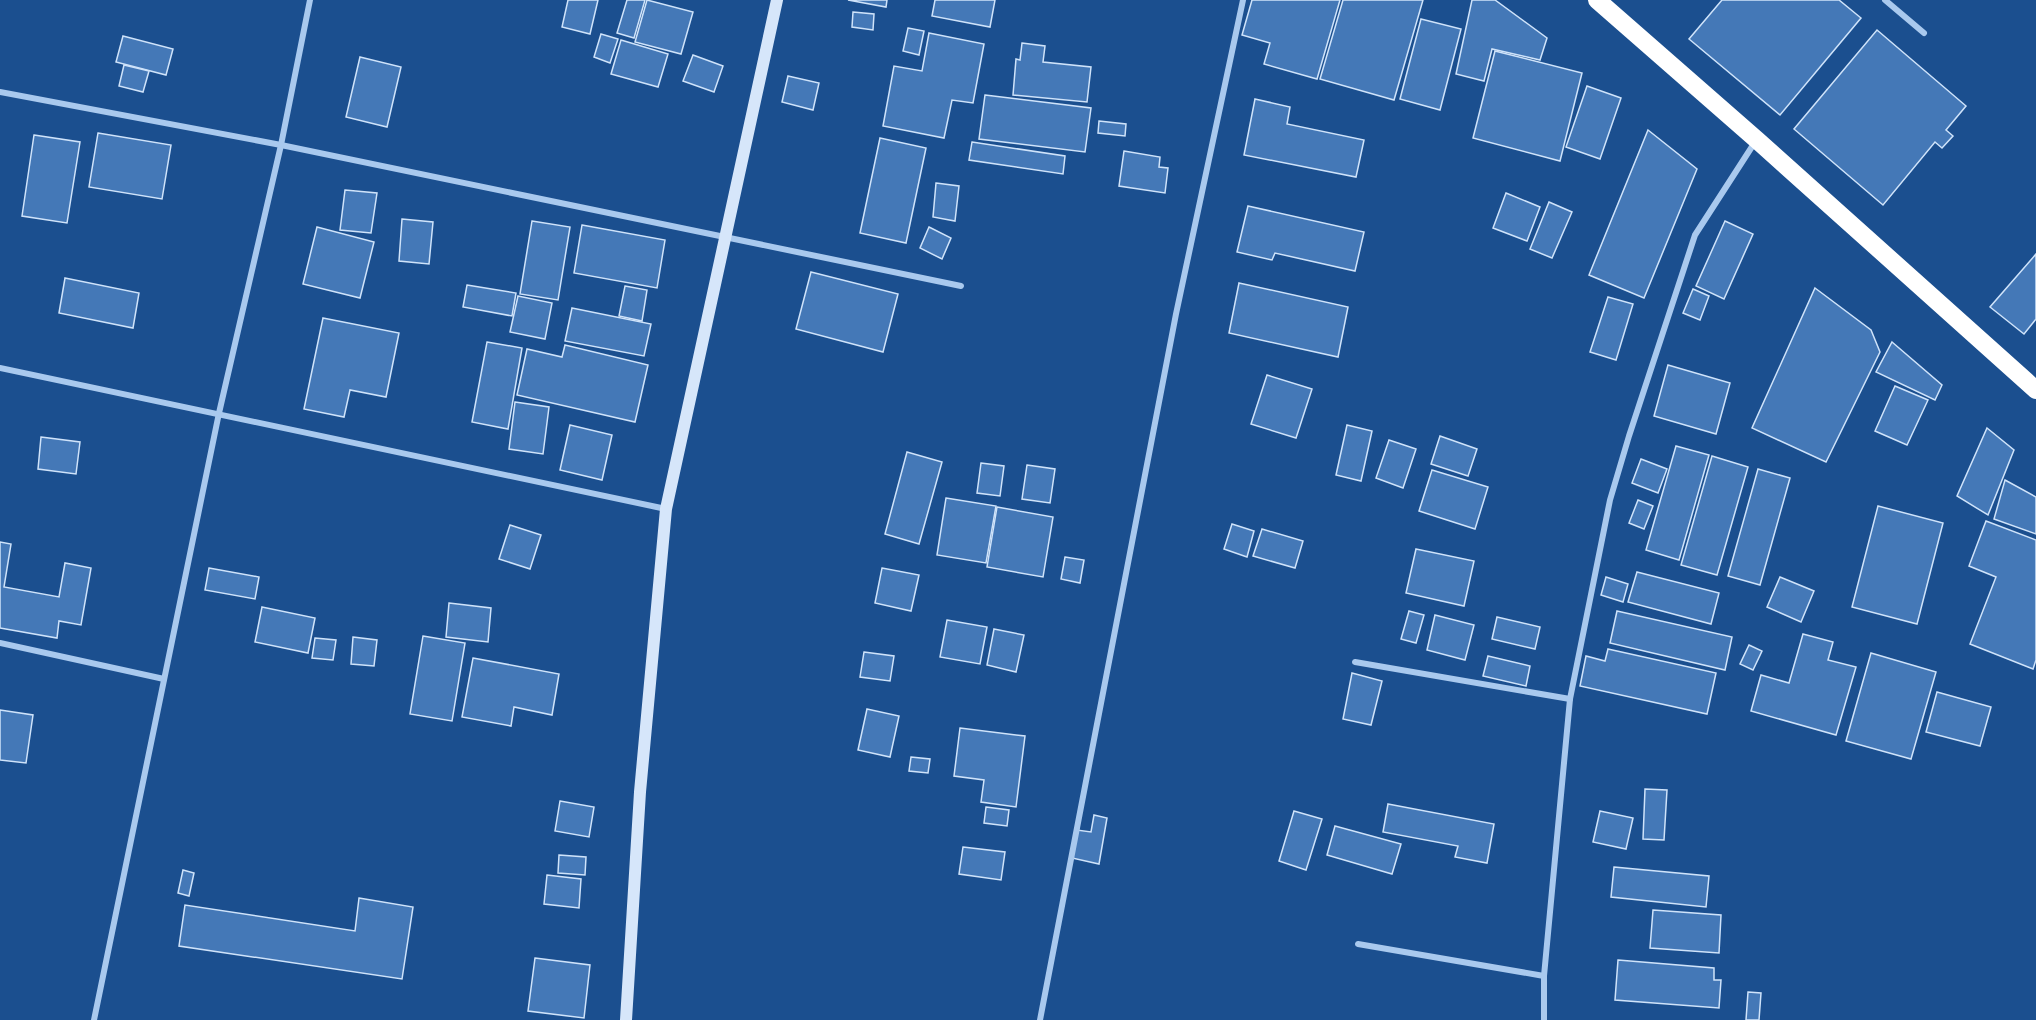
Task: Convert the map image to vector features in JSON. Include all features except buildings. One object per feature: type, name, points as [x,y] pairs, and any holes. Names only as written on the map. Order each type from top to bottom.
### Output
[{"type":"highway","points":[[1597,0],[2036,390]]},
{"type":"street","points":[[94,1020],[219,413],[281,146],[310,0]]},
{"type":"street","points":[[626,1020],[640,792],[666,508],[777,0]]},
{"type":"street","points":[[1040,1020],[1176,314],[1243,0]]},
{"type":"street","points":[[1885,0],[1924,33]]},
{"type":"street","points":[[0,92],[281,146],[961,285]]},
{"type":"street","points":[[1544,1020],[1544,976],[1570,699],[1610,500],[1695,235],[1757,140]]},
{"type":"street","points":[[0,368],[666,508]]},
{"type":"street","points":[[0,642],[164,679]]},
{"type":"street","points":[[1355,662],[1570,699]]},
{"type":"street","points":[[1358,944],[1544,976]]}]
